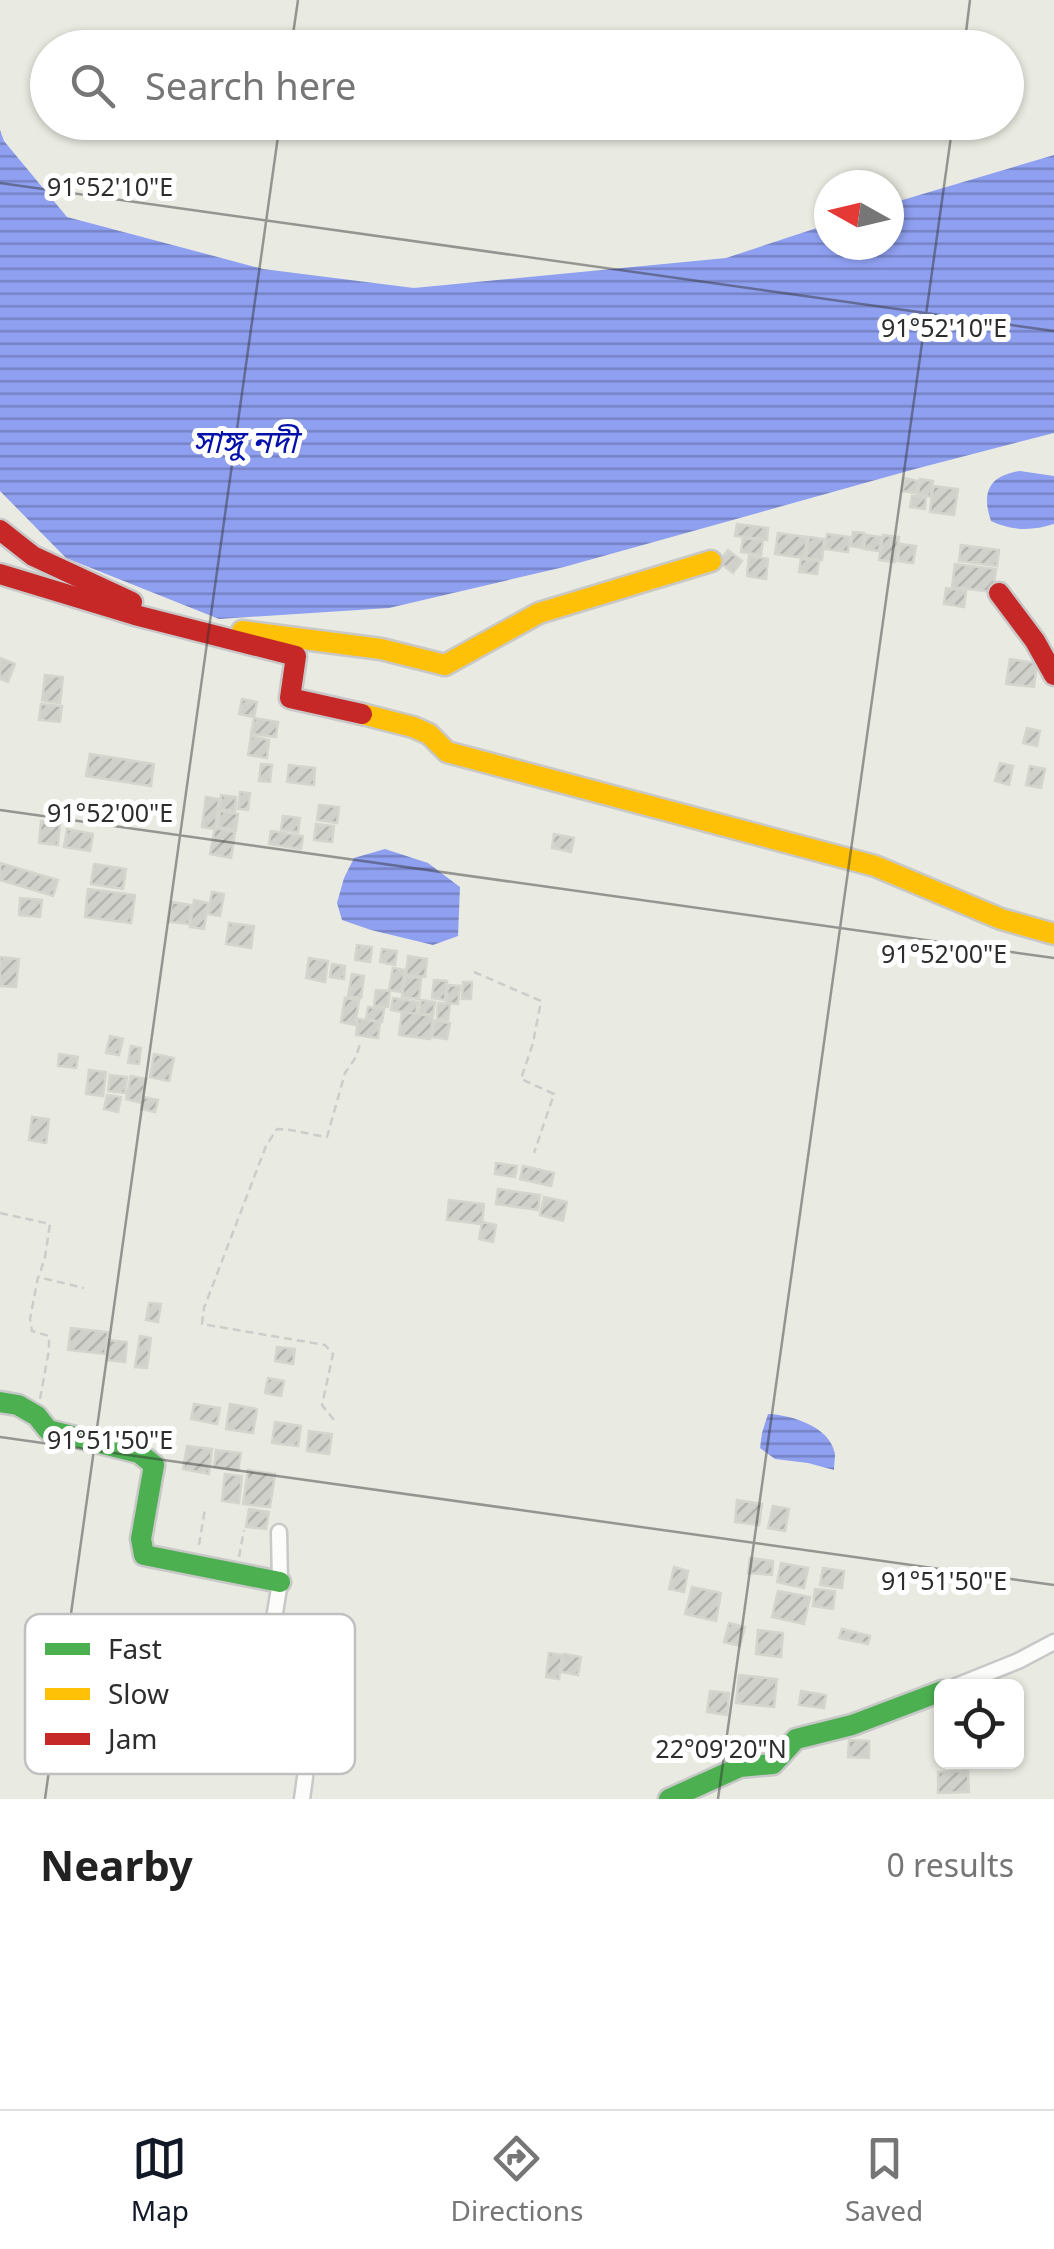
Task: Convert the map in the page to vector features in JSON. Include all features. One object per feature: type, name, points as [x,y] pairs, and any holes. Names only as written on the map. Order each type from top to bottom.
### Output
[{"type":"street","points":[[0,530],[33,556],[127,600],[236,631],[381,648],[445,665],[539,613],[710,560]]},
{"type":"street","points":[[0,574],[296,656],[290,698],[413,727],[428,734],[448,752],[875,866],[1001,919],[1054,934]]},
{"type":"street","points":[[999,593],[1035,641],[1054,675]]},
{"type":"street","points":[[0,1402],[18,1405],[37,1416],[48,1430],[139,1453],[154,1465],[141,1539],[144,1555],[280,1582]]},
{"type":"street","points":[[275,1614],[280,1582],[279,1532]]},
{"type":"street","points":[[973,1679],[1054,1642]]},
{"type":"street","points":[[669,1799],[740,1766],[773,1764],[796,1739],[820,1736],[934,1694]]},
{"type":"street","points":[[302,1799],[305,1774]]},
{"type":"path","points":[[474,972],[540,1002],[533,1044],[521,1079],[554,1094],[534,1153]]},
{"type":"path","points":[[334,1420],[322,1405],[333,1354],[325,1345],[202,1324],[204,1308],[276,1128],[294,1128],[327,1137],[344,1072],[360,1044]]},
{"type":"path","points":[[0,1214],[50,1224],[30,1319],[32,1331],[49,1336],[37,1416]]},
{"type":"path","points":[[38,1277],[84,1288]]},
{"type":"path","points":[[200,1566],[198,1552],[205,1509]]},
{"type":"path","points":[[236,1574],[244,1530]]},
{"type":"water","name":"সাঙ্গু নদী","points":[[0,130],[4,141],[67,217],[263,269],[414,288],[726,258],[814,229],[814,260],[904,260],[904,200],[1054,155],[1054,433],[564,567],[389,608],[219,619],[66,558],[0,491]]},
{"type":"water","points":[[1020,471],[1054,476],[1054,524],[1022,529],[991,521],[987,502],[990,487],[1001,477]]},
{"type":"water","points":[[385,849],[428,863],[460,887],[458,936],[433,945],[342,920],[337,903],[354,858]]},
{"type":"water","points":[[768,1414],[818,1429],[832,1444],[834,1470],[775,1459],[760,1448]]},
{"type":"building","points":[[904,478],[918,481],[916,493],[902,491]]},
{"type":"building","points":[[920,479],[933,481],[931,497],[918,494]]},
{"type":"building","points":[[933,486],[958,489],[954,515],[930,512]]},
{"type":"building","points":[[912,496],[926,497],[925,509],[910,507]]},
{"type":"building","points":[[737,524],[768,528],[767,540],[735,536]]},
{"type":"building","points":[[853,532],[864,533],[862,548],[851,546]]},
{"type":"building","points":[[778,533],[807,537],[804,558],[775,554]]},
{"type":"building","points":[[827,534],[850,537],[848,552],[825,549]]},
{"type":"building","points":[[866,535],[881,537],[879,551],[864,549]]},
{"type":"building","points":[[883,535],[899,537],[895,562],[879,560]]},
{"type":"building","points":[[809,537],[824,539],[822,560],[806,558]]},
{"type":"building","points":[[743,538],[763,540],[761,555],[741,552]]},
{"type":"building","points":[[900,544],[916,546],[913,563],[898,561]]},
{"type":"building","points":[[961,545],[999,550],[997,566],[959,561]]},
{"type":"building","points":[[728,550],[742,561],[733,573],[719,562]]},
{"type":"building","points":[[749,556],[768,559],[766,579],[747,576]]},
{"type":"building","points":[[801,559],[819,561],[817,574],[799,572]]},
{"type":"building","points":[[955,564],[996,569],[993,592],[952,587]]},
{"type":"building","points":[[946,588],[966,591],[964,607],[944,604]]},
{"type":"building","points":[[0,658],[15,664],[8,682],[0,679]]},
{"type":"building","points":[[1010,659],[1037,663],[1034,687],[1006,684]]},
{"type":"building","points":[[45,675],[63,677],[60,703],[42,701]]},
{"type":"building","points":[[242,699],[257,702],[254,717],[239,714]]},
{"type":"building","points":[[41,704],[62,706],[60,722],[39,720]]},
{"type":"building","points":[[254,718],[278,722],[276,737],[251,734]]},
{"type":"building","points":[[1027,728],[1040,731],[1037,746],[1023,743]]},
{"type":"building","points":[[251,736],[269,740],[267,758],[248,755]]},
{"type":"building","points":[[90,754],[154,764],[151,786],[86,776]]},
{"type":"building","points":[[1000,763],[1013,766],[1009,785],[995,781]]},
{"type":"building","points":[[261,764],[272,765],[270,782],[259,781]]},
{"type":"building","points":[[289,765],[315,768],[314,785],[287,782]]},
{"type":"building","points":[[1030,766],[1045,769],[1041,788],[1026,785]]},
{"type":"building","points":[[240,792],[250,793],[248,810],[238,809]]},
{"type":"building","points":[[221,795],[236,797],[235,811],[220,809]]},
{"type":"building","points":[[206,797],[219,799],[215,829],[202,827]]},
{"type":"building","points":[[319,805],[339,807],[337,823],[317,820]]},
{"type":"building","points":[[220,811],[238,814],[236,830],[218,827]]},
{"type":"building","points":[[283,816],[300,818],[298,832],[281,830]]},
{"type":"building","points":[[41,821],[60,823],[58,845],[39,843]]},
{"type":"building","points":[[316,824],[334,826],[332,842],[314,840]]},
{"type":"building","points":[[215,828],[235,832],[231,858],[210,854]]},
{"type":"building","points":[[67,829],[93,834],[90,851],[64,847]]},
{"type":"building","points":[[271,831],[303,836],[301,849],[269,844]]},
{"type":"building","points":[[554,834],[574,838],[571,852],[552,848]]},
{"type":"building","points":[[0,863],[58,880],[53,896],[0,880]]},
{"type":"building","points":[[94,864],[126,869],[123,889],[91,884]]},
{"type":"building","points":[[88,889],[135,895],[131,923],[85,917]]},
{"type":"building","points":[[212,892],[224,894],[220,916],[208,914]]},
{"type":"building","points":[[20,898],[42,900],[40,917],[19,915]]},
{"type":"building","points":[[194,900],[208,903],[204,929],[190,927]]},
{"type":"building","points":[[172,902],[191,905],[189,924],[169,922]]},
{"type":"building","points":[[229,923],[254,926],[251,948],[226,944]]},
{"type":"building","points":[[357,945],[372,947],[370,962],[355,960]]},
{"type":"building","points":[[382,949],[397,951],[395,965],[380,962]]},
{"type":"building","points":[[408,956],[427,959],[425,977],[406,975]]},
{"type":"building","points":[[0,957],[19,959],[16,987],[0,986]]},
{"type":"building","points":[[309,958],[328,961],[325,982],[306,978]]},
{"type":"building","points":[[332,964],[345,966],[344,979],[330,977]]},
{"type":"building","points":[[393,968],[405,970],[401,992],[389,990]]},
{"type":"building","points":[[352,974],[364,976],[361,998],[348,996]]},
{"type":"building","points":[[405,976],[421,978],[419,999],[402,997]]},
{"type":"building","points":[[434,980],[447,981],[445,1000],[432,998]]},
{"type":"building","points":[[463,982],[472,982],[471,999],[462,999]]},
{"type":"building","points":[[448,985],[460,986],[458,1004],[446,1003]]},
{"type":"building","points":[[376,990],[390,991],[388,1007],[374,1006]]},
{"type":"building","points":[[345,998],[359,1000],[355,1025],[341,1022]]},
{"type":"building","points":[[393,998],[418,1002],[416,1014],[391,1010]]},
{"type":"building","points":[[421,1000],[435,1002],[433,1015],[419,1013]]},
{"type":"building","points":[[438,1003],[450,1004],[448,1020],[437,1019]]},
{"type":"building","points":[[368,1007],[384,1009],[382,1022],[366,1019]]},
{"type":"building","points":[[402,1012],[433,1016],[430,1039],[399,1035]]},
{"type":"building","points":[[358,1019],[380,1022],[378,1038],[356,1035]]},
{"type":"building","points":[[435,1021],[450,1023],[447,1039],[432,1037]]},
{"type":"building","points":[[110,1036],[123,1039],[119,1055],[106,1053]]},
{"type":"building","points":[[131,1046],[141,1048],[139,1064],[128,1063]]},
{"type":"building","points":[[59,1054],[78,1057],[76,1068],[58,1066]]},
{"type":"building","points":[[154,1054],[174,1058],[169,1081],[150,1077]]},
{"type":"building","points":[[89,1070],[106,1072],[103,1096],[86,1094]]},
{"type":"building","points":[[110,1075],[127,1077],[125,1093],[108,1091]]},
{"type":"building","points":[[131,1076],[146,1079],[141,1103],[126,1099]]},
{"type":"building","points":[[107,1095],[121,1097],[118,1112],[104,1109]]},
{"type":"building","points":[[143,1097],[158,1100],[155,1112],[141,1109]]},
{"type":"building","points":[[32,1117],[49,1119],[46,1143],[29,1140]]},
{"type":"building","points":[[496,1163],[517,1166],[515,1177],[495,1174]]},
{"type":"building","points":[[523,1166],[554,1173],[551,1186],[520,1179]]},
{"type":"building","points":[[498,1189],[540,1195],[538,1210],[496,1204]]},
{"type":"building","points":[[544,1197],[567,1202],[563,1221],[540,1215]]},
{"type":"building","points":[[449,1200],[484,1204],[482,1224],[447,1220]]},
{"type":"building","points":[[482,1222],[496,1225],[493,1242],[479,1239]]},
{"type":"building","points":[[149,1303],[161,1304],[158,1322],[146,1320]]},
{"type":"building","points":[[71,1328],[108,1332],[105,1354],[68,1350]]},
{"type":"building","points":[[140,1336],[151,1338],[147,1368],[135,1367]]},
{"type":"building","points":[[109,1340],[127,1342],[125,1362],[107,1360]]},
{"type":"building","points":[[277,1347],[295,1349],[293,1364],[275,1361]]},
{"type":"building","points":[[268,1378],[284,1381],[281,1396],[265,1393]]},
{"type":"building","points":[[194,1404],[220,1408],[217,1424],[191,1419]]},
{"type":"building","points":[[230,1404],[257,1409],[253,1433],[226,1429]]},
{"type":"building","points":[[275,1422],[301,1426],[298,1446],[272,1443]]},
{"type":"building","points":[[309,1431],[332,1434],[329,1454],[307,1451]]},
{"type":"building","points":[[187,1446],[212,1449],[209,1474],[183,1469]]},
{"type":"building","points":[[216,1450],[241,1453],[238,1471],[214,1467]]},
{"type":"building","points":[[248,1470],[275,1474],[270,1507],[243,1504]]},
{"type":"building","points":[[225,1474],[242,1476],[239,1503],[222,1501]]},
{"type":"building","points":[[737,1500],[762,1504],[759,1525],[735,1522]]},
{"type":"building","points":[[773,1506],[789,1509],[785,1531],[768,1528]]},
{"type":"building","points":[[249,1509],[269,1512],[266,1529],[246,1527]]},
{"type":"building","points":[[750,1558],[773,1561],[772,1575],[748,1573]]},
{"type":"building","points":[[781,1563],[808,1568],[804,1588],[777,1582]]},
{"type":"building","points":[[674,1567],[688,1571],[684,1592],[669,1589]]},
{"type":"building","points":[[823,1568],[844,1571],[842,1588],[820,1585]]},
{"type":"building","points":[[692,1587],[721,1593],[716,1621],[685,1614]]},
{"type":"building","points":[[815,1589],[835,1591],[833,1609],[813,1606]]},
{"type":"building","points":[[778,1591],[810,1597],[804,1624],[772,1617]]},
{"type":"building","points":[[729,1623],[745,1627],[740,1646],[724,1642]]},
{"type":"building","points":[[842,1629],[870,1636],[868,1644],[839,1638]]},
{"type":"building","points":[[758,1630],[783,1633],[781,1657],[756,1654]]},
{"type":"building","points":[[549,1653],[562,1655],[559,1679],[546,1677]]},
{"type":"building","points":[[564,1654],[581,1657],[578,1675],[561,1672]]},
{"type":"building","points":[[739,1675],[777,1679],[774,1707],[736,1703]]},
{"type":"building","points":[[710,1691],[729,1693],[727,1715],[707,1712]]},
{"type":"building","points":[[801,1691],[826,1695],[824,1708],[799,1705]]},
{"type":"building","points":[[849,1740],[869,1741],[869,1758],[848,1757]]},
{"type":"building","points":[[968,1771],[969,1792],[938,1793],[938,1772]]},
{"type":"traffic: fast","points":[[0,1402],[18,1405],[37,1416],[48,1430],[139,1453],[154,1465],[141,1539],[144,1555],[280,1582]]},
{"type":"traffic: fast","points":[[669,1799],[740,1767],[773,1764],[796,1739],[852,1725],[934,1694]]},
{"type":"traffic: slow","points":[[242,631],[381,649],[445,665],[539,613],[711,561]]},
{"type":"traffic: slow","points":[[362,714],[429,734],[447,752],[875,866],[1001,919],[1054,934]]},
{"type":"traffic: jam","points":[[0,530],[33,556],[132,602]]},
{"type":"traffic: jam","points":[[0,574],[135,615],[296,656],[290,698],[362,714]]},
{"type":"traffic: jam","points":[[999,593],[1035,641],[1054,675]]}]
